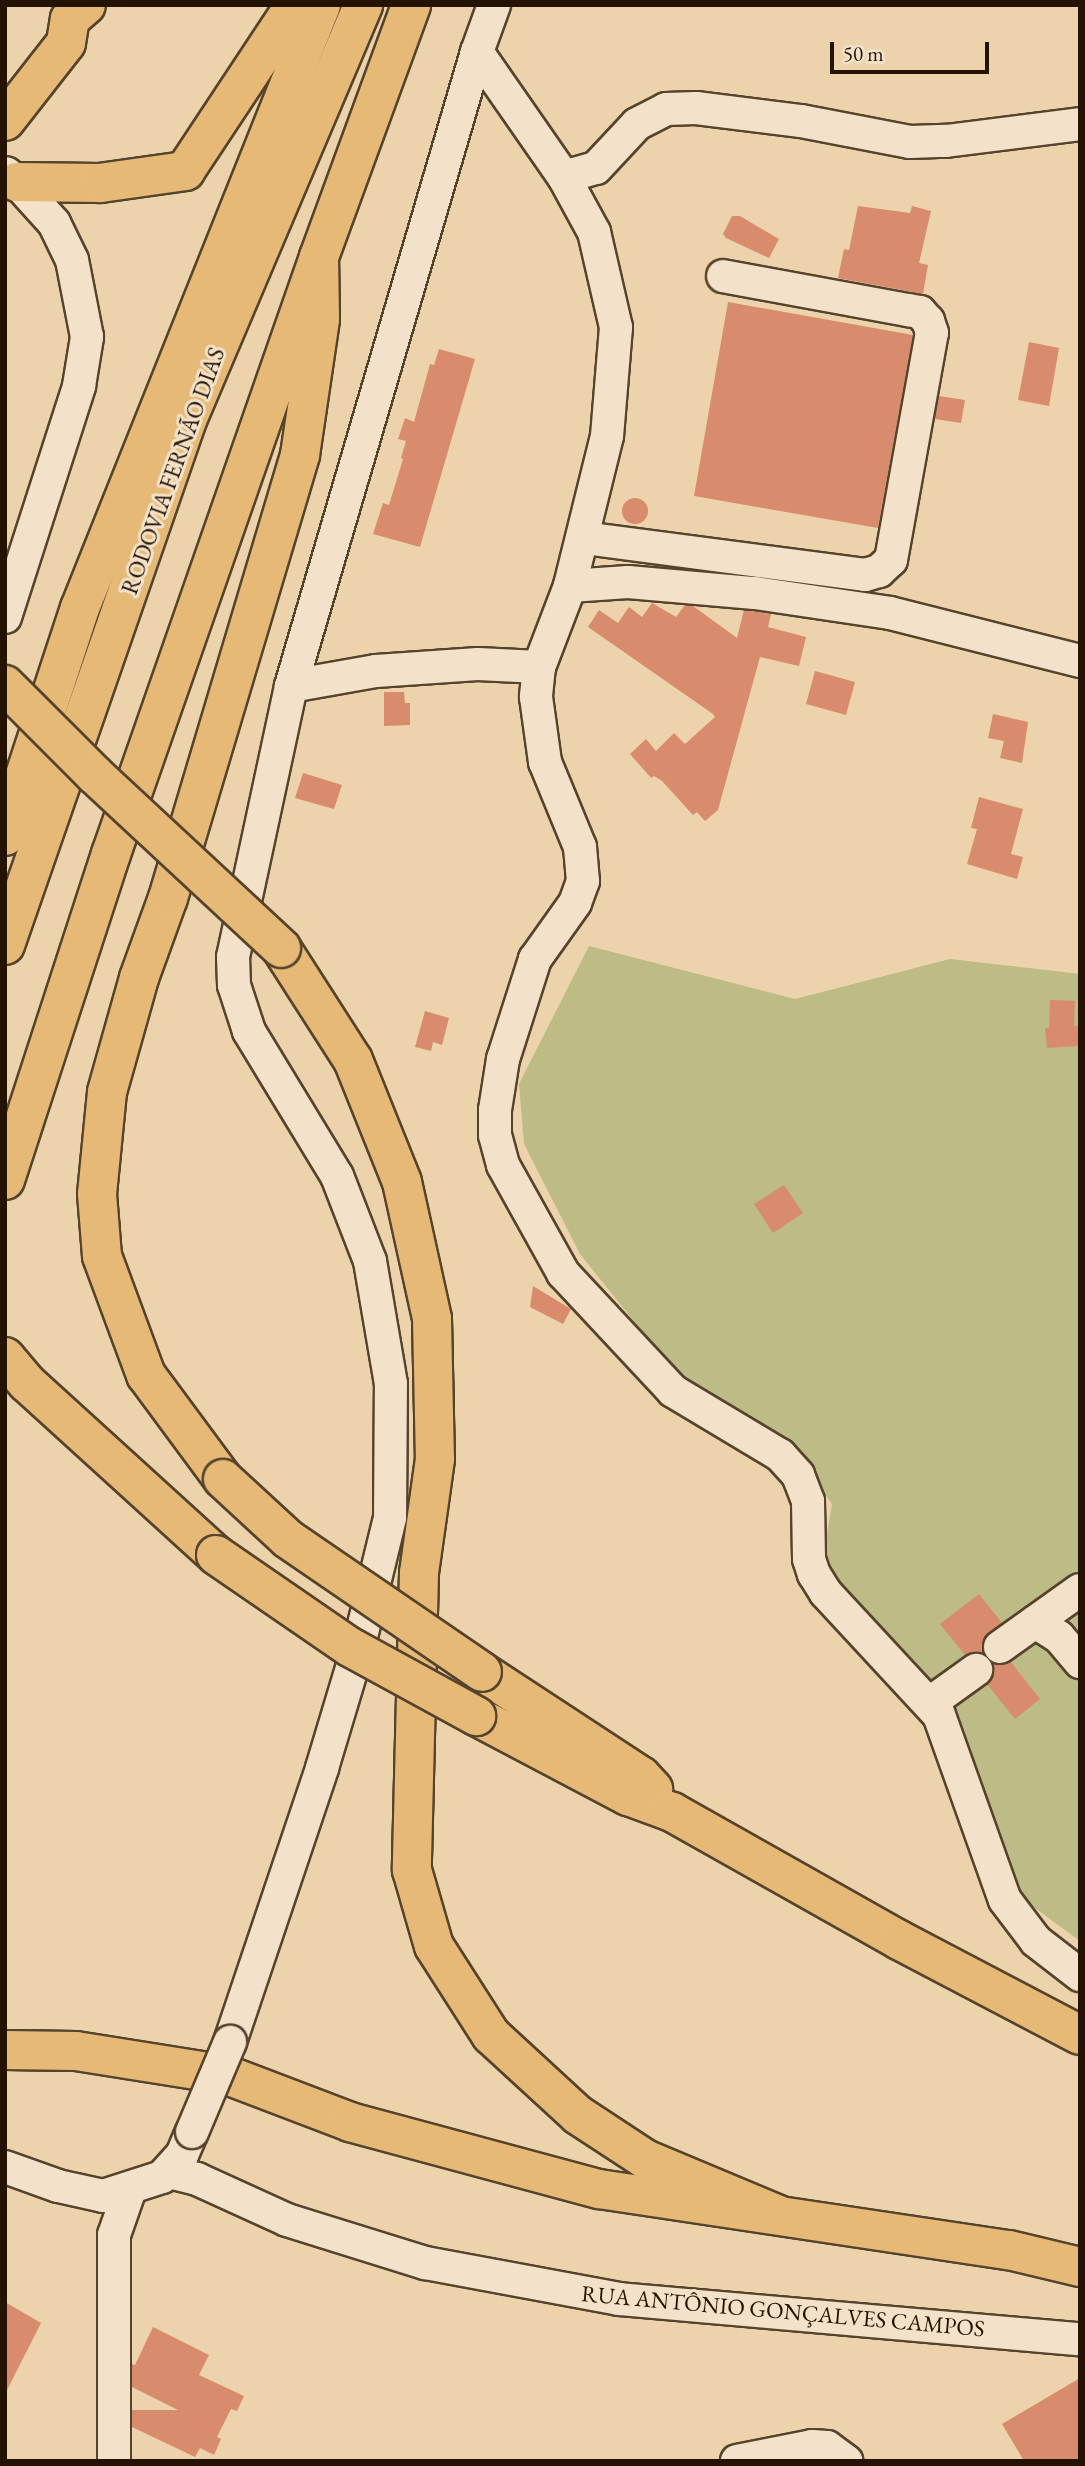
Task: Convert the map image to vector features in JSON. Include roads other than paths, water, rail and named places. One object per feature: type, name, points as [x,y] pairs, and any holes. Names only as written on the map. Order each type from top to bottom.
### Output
[{"type":"highway","points":[[6,120],[66,43],[70,19],[86,5]]},
{"type":"highway","points":[[11,178],[100,183],[185,170],[295,5]]},
{"type":"highway","name":"RODOVIA FERNÃO DIAS","points":[[5,836],[80,608],[321,5]]},
{"type":"highway","name":"RODOVIA FERNÃO DIAS","points":[[5,945],[187,421],[363,5]]},
{"type":"highway","points":[[5,1180],[111,854],[318,257],[411,5]]},
{"type":"highway","points":[[318,257],[320,319],[300,455],[168,898],[139,978],[107,1092],[97,1194],[102,1256],[146,1375],[223,1479],[288,1539],[482,1672],[641,1776],[672,1812]]},
{"type":"highway","points":[[5,685],[94,775],[282,948],[353,1060],[402,1182],[432,1319],[435,1459],[419,1573],[412,1870],[434,1946],[491,2035],[578,2115],[645,2159],[779,2215]]},
{"type":"highway","points":[[16,1370],[216,1555],[350,1647],[628,1796],[672,1812],[899,1940],[1080,2035]]},
{"type":"highway","points":[[5,2050],[76,2051],[227,2075],[350,2122],[599,2189],[1009,2250],[1080,2267]]},
{"type":"street","points":[[5,2167],[58,2186],[103,2196],[130,2189],[169,2172],[182,2155],[230,2042],[322,1768],[360,1640],[390,1518],[391,1384],[370,1261],[337,1176],[249,1031],[234,985],[233,957],[291,686],[477,52],[494,5]]},
{"type":"street","points":[[477,52],[564,177],[594,232],[616,327],[607,436],[570,586],[538,667],[536,697],[545,762],[580,847],[583,881],[575,903],[535,959],[503,1059],[495,1110],[495,1136],[503,1165],[563,1273],[673,1391],[780,1455],[798,1475],[808,1501],[809,1559],[814,1574],[826,1593],[939,1715],[1005,1900],[1036,1941],[1080,1975]]},
{"type":"street","points":[[564,177],[596,168],[637,124],[666,109],[696,108],[801,121],[910,142],[946,141],[1080,124]]},
{"type":"street","points":[[5,617],[79,386],[87,337],[72,260],[54,223],[11,178]]},
{"type":"street","points":[[584,538],[866,575],[879,571],[891,560],[932,333],[928,321],[920,312],[723,276]]},
{"type":"street","points":[[570,586],[628,582],[782,597],[890,613],[1080,661]]},
{"type":"street","points":[[291,686],[376,671],[478,664],[538,667]]},
{"type":"street","points":[[1000,1647],[1080,1590]]},
{"type":"street","points":[[1035,1622],[1059,1637],[1080,1661]]},
{"type":"street","points":[[930,1703],[976,1670]]},
{"type":"street","name":"RUA ANTÔNIO GONÇALVES CAMPOS","points":[[169,2172],[197,2179],[287,2220],[425,2263],[606,2297],[1080,2339]]},
{"type":"street","points":[[114,2461],[114,2235],[130,2189]]},
{"type":"street","points":[[737,2461],[812,2446],[827,2447],[846,2461]]}]
